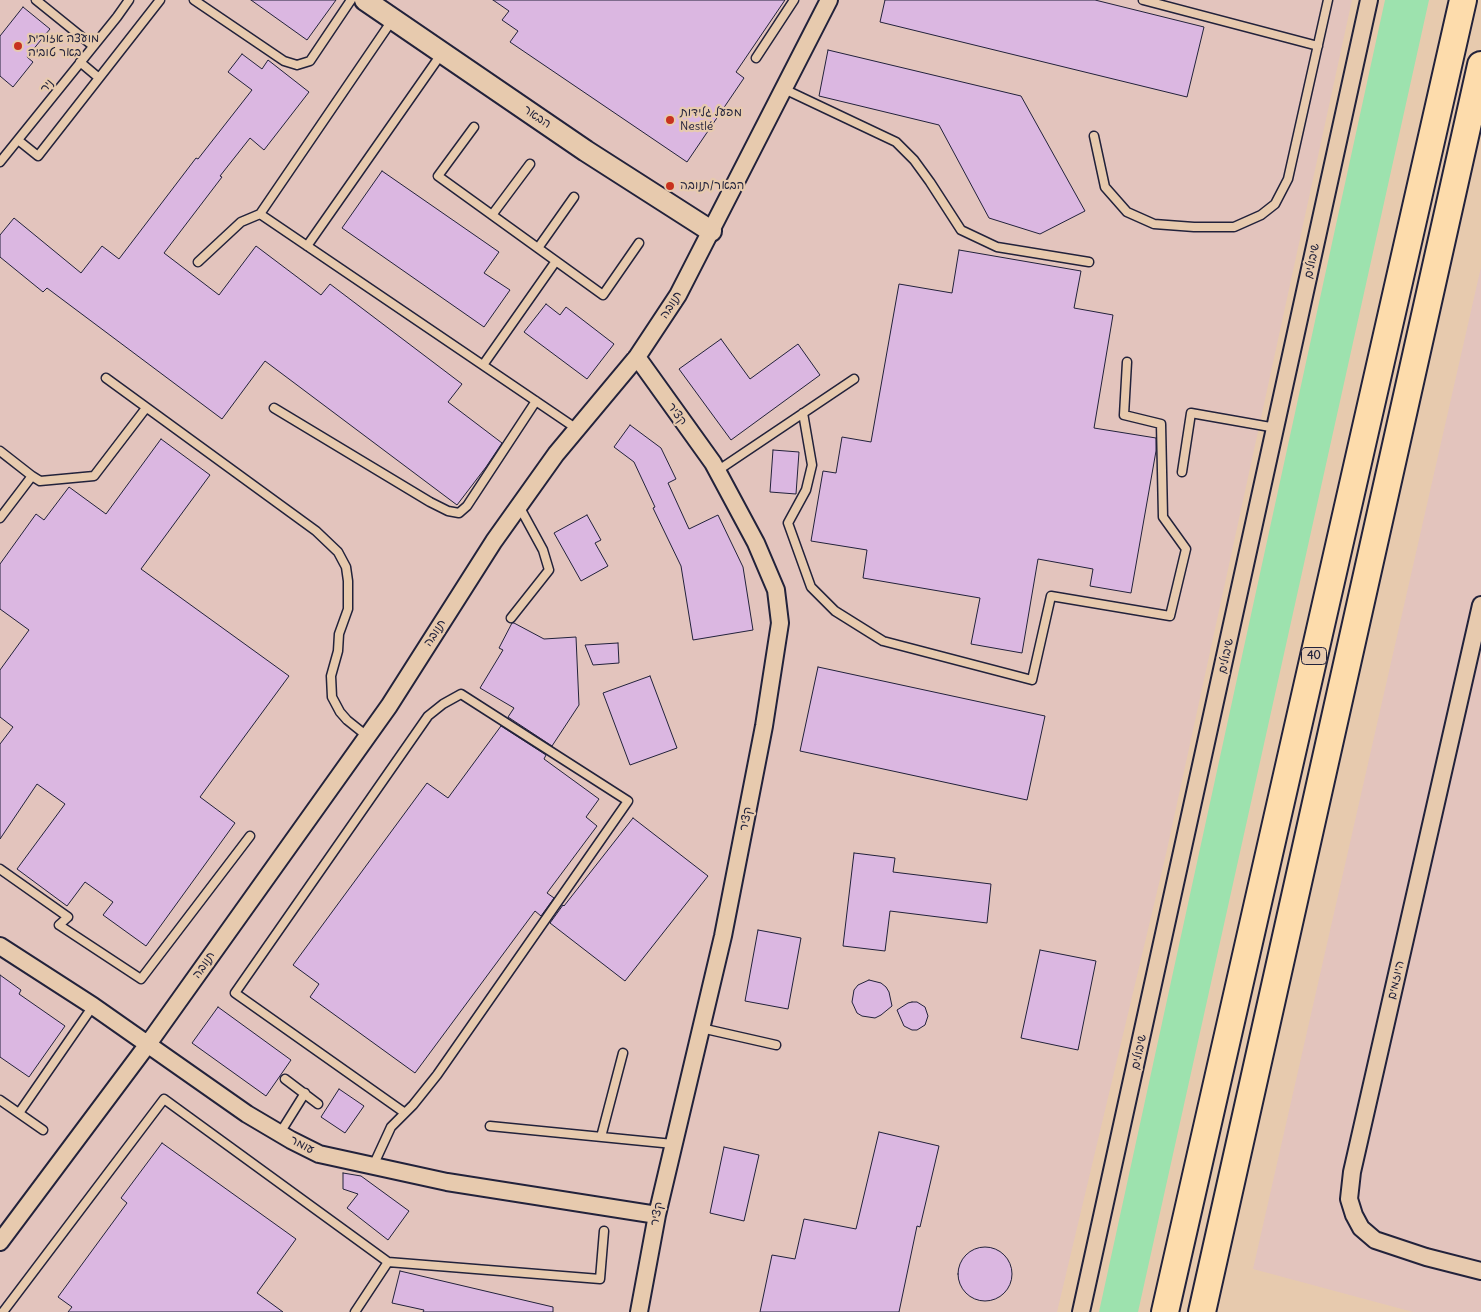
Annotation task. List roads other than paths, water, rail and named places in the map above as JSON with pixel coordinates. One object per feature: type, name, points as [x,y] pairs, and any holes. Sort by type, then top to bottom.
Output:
[{"type":"highway","name":"40","points":[[1165,1312],[1464,0]]},
{"type":"highway","points":[[1202,1312],[1481,65]]},
{"type":"street","name":"הבאר","points":[[365,0],[586,151],[711,231]]},
{"type":"street","name":"תנובה","points":[[0,1242],[148,1044],[389,706],[494,541],[556,454],[637,357],[678,295],[829,0]]},
{"type":"street","name":"שיבולים","points":[[1081,1312],[1369,0]]},
{"type":"street","name":"קציר","points":[[637,357],[713,463],[756,543],[776,590],[780,623],[764,726],[727,917],[656,1215],[639,1312]]},
{"type":"street","name":"היוזמים","points":[[1481,605],[1479,626],[1352,1172],[1349,1199],[1361,1228],[1374,1240],[1426,1257],[1481,1271]]},
{"type":"street","name":"עומר","points":[[0,946],[93,1006],[248,1114],[319,1154],[447,1182],[656,1215]]},
{"type":"lane","points":[[36,0],[93,46]]},
{"type":"lane","name":"ניר","points":[[0,162],[129,0]]},
{"type":"lane","points":[[18,140],[38,156],[160,0]]},
{"type":"lane","points":[[194,0],[284,61],[296,64],[310,61],[351,0]]},
{"type":"lane","points":[[756,58],[794,0]]},
{"type":"lane","points":[[1142,0],[1318,46]]},
{"type":"lane","points":[[1094,136],[1105,187],[1127,212],[1154,224],[1194,226],[1234,226],[1261,215],[1275,204],[1288,179],[1328,0]]},
{"type":"lane","points":[[198,262],[241,222],[260,214],[393,19]]},
{"type":"lane","points":[[307,246],[442,53]]},
{"type":"lane","points":[[80,62],[99,78]]},
{"type":"lane","points":[[784,89],[896,142],[919,168],[962,230],[997,247],[1089,262]]},
{"type":"lane","points":[[474,127],[438,176],[603,295],[639,243]]},
{"type":"lane","points":[[492,215],[530,164]]},
{"type":"lane","points":[[538,248],[574,197]]},
{"type":"lane","points":[[260,214],[577,429]]},
{"type":"lane","points":[[483,365],[556,261]]},
{"type":"lane","points":[[803,413],[812,465],[806,490],[788,523],[811,587],[835,611],[882,641],[1032,680],[1051,596],[1170,616],[1186,549],[1162,517],[1161,424],[1124,414],[1127,362]]},
{"type":"lane","points":[[106,378],[316,531],[338,552],[346,567],[348,609],[339,634],[338,651],[331,676],[332,697],[347,720],[367,736]]},
{"type":"lane","points":[[717,471],[854,379]]},
{"type":"lane","points":[[274,408],[430,502],[448,511],[459,513],[468,506],[536,401]]},
{"type":"lane","points":[[0,451],[40,480],[94,476],[146,408]]},
{"type":"lane","points":[[1182,472],[1191,414],[1276,428]]},
{"type":"lane","points":[[0,518],[32,476]]},
{"type":"lane","points":[[511,618],[549,570],[543,550],[519,506]]},
{"type":"lane","points":[[373,1166],[391,1127],[405,1113],[437,1075],[628,801],[461,694],[442,704],[428,716],[234,993],[405,1113]]},
{"type":"lane","points":[[0,869],[68,917],[59,925],[141,979],[250,836]]},
{"type":"lane","points":[[18,1113],[93,1006]]},
{"type":"lane","points":[[701,1028],[776,1045]]},
{"type":"lane","points":[[601,1137],[623,1054]]},
{"type":"lane","points":[[285,1078],[318,1104]]},
{"type":"lane","points":[[280,1133],[305,1093]]},
{"type":"lane","points":[[3,1312],[164,1099],[388,1262],[600,1278],[604,1231]]},
{"type":"lane","points":[[0,1100],[43,1130]]},
{"type":"lane","points":[[490,1126],[674,1144]]},
{"type":"lane","points":[[354,1312],[388,1262]]},
{"type":"place","name":"מועצה אזורית באר טוביה","points":[[18,46]]},
{"type":"place","name":"מפעל גלידות Nestlé","points":[[670,120]]},
{"type":"place","name":"הבאר/תנובה","points":[[670,186]]}]
